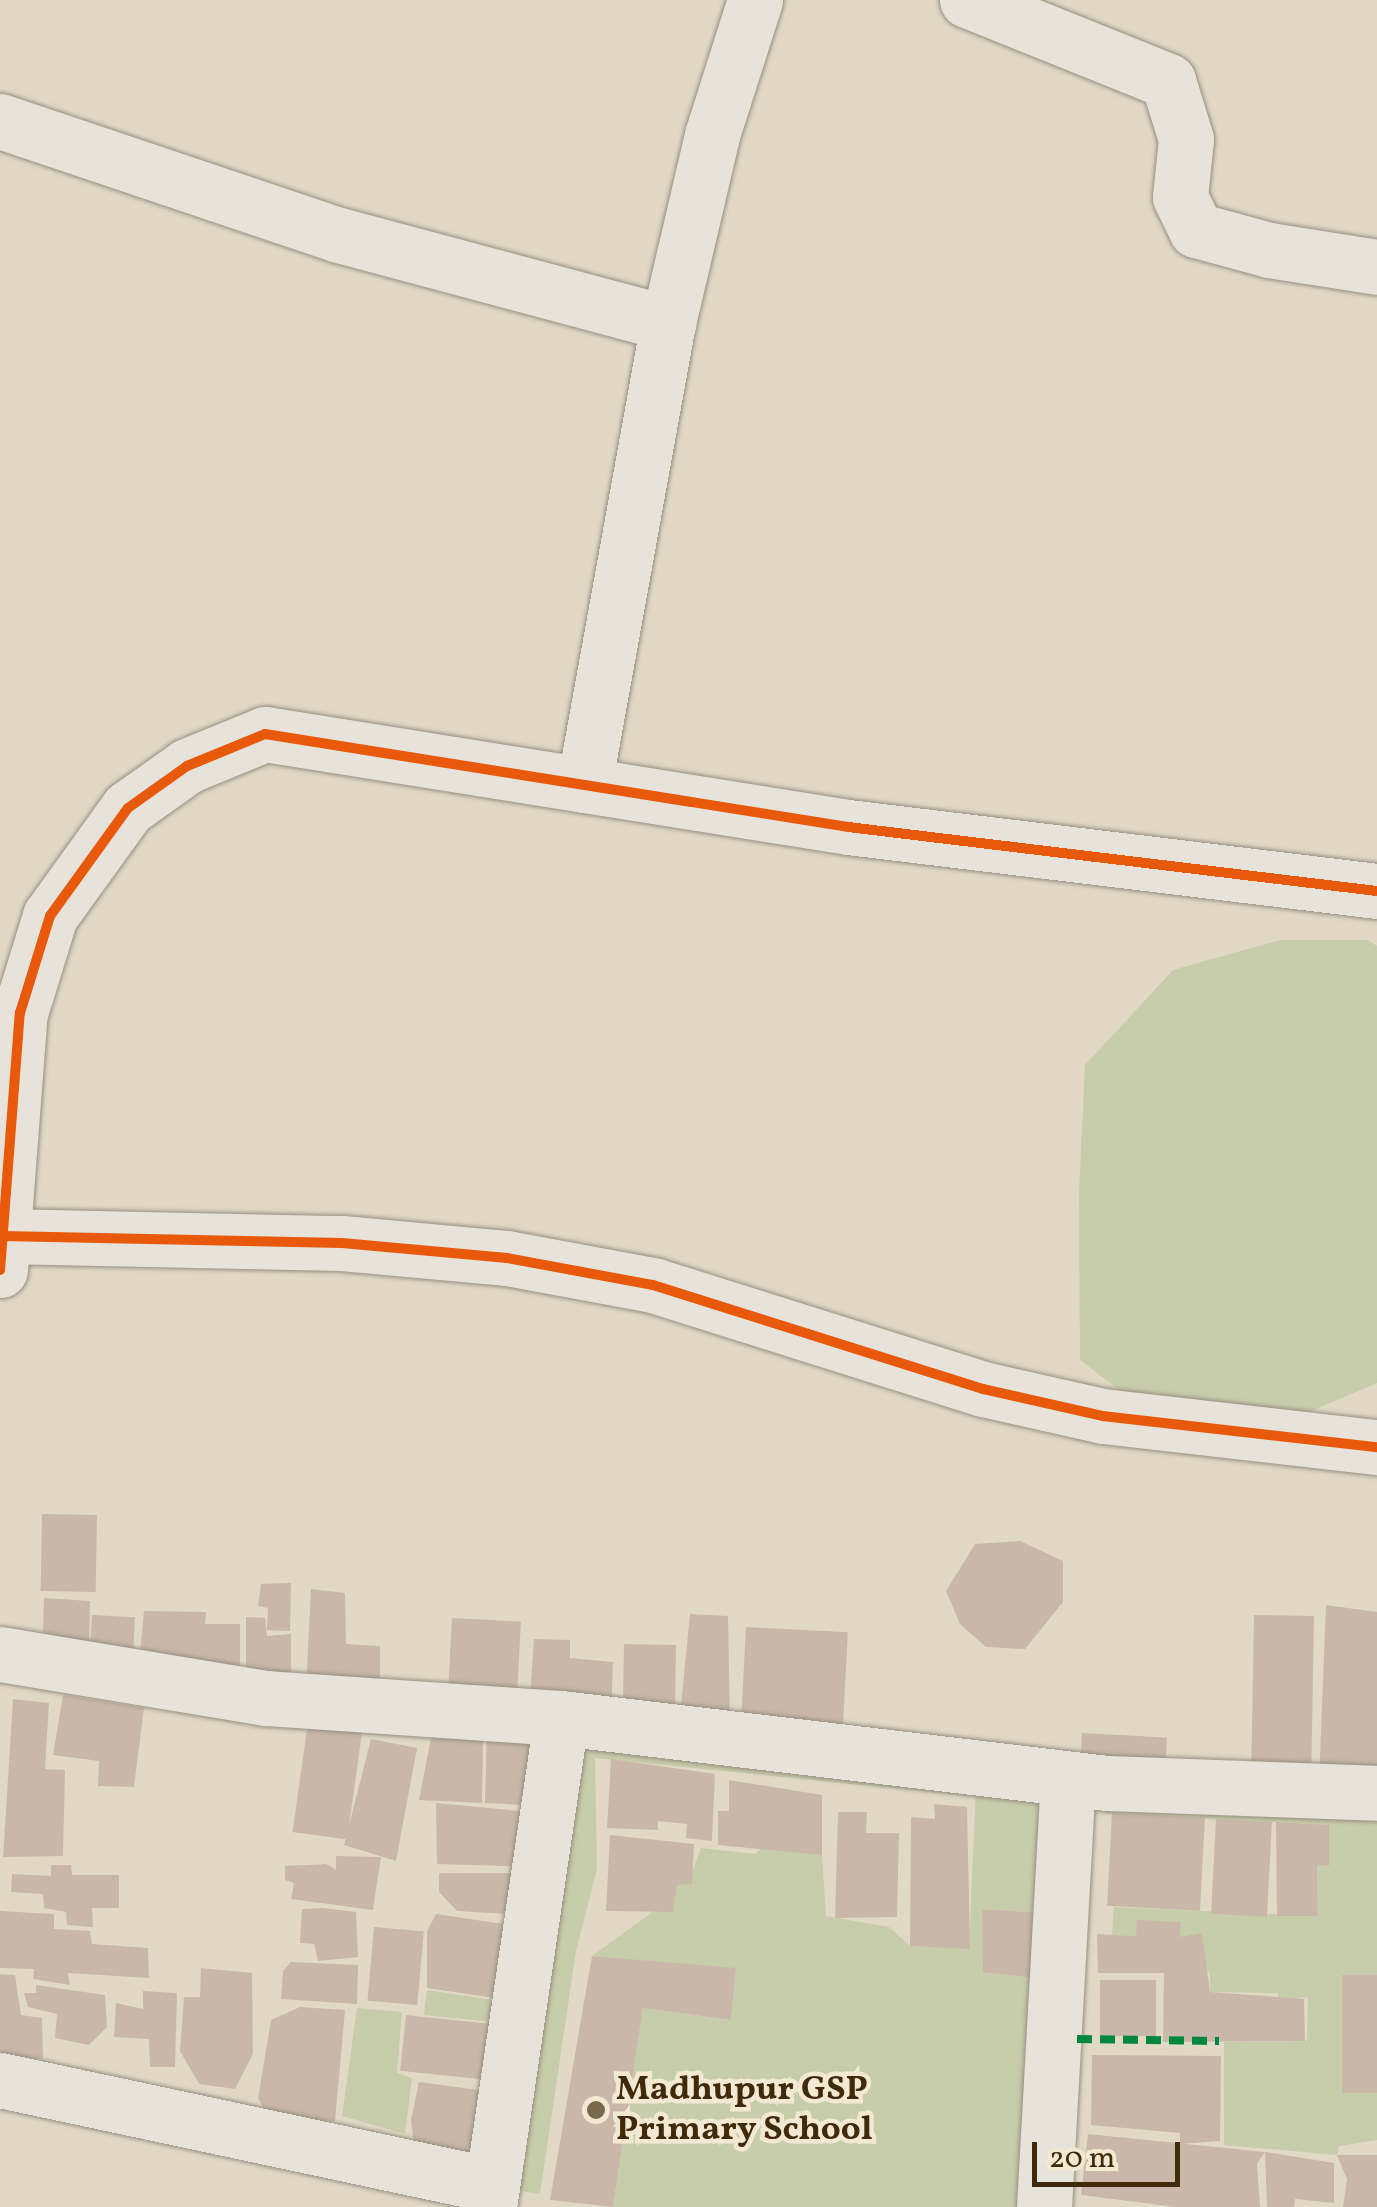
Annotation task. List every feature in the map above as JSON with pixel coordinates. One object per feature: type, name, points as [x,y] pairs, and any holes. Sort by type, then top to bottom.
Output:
[{"type":"street","points":[[584,785],[668,322],[712,135],[755,0]]},
{"type":"street","points":[[967,0],[1168,80],[1186,139],[1180,197],[1196,230],[1377,267]]},
{"type":"street","points":[[0,121],[339,234],[668,322]]},
{"type":"street","points":[[1377,891],[848,827],[265,734],[187,766],[128,808],[50,916],[20,1013],[1,1253],[342,1243],[507,1258],[652,1284],[983,1389],[1104,1416],[1377,1447]]},
{"type":"street","points":[[0,1654],[266,1698],[560,1718],[1068,1779],[1377,1793]]},
{"type":"street","points":[[0,2080],[491,2196],[560,1718]]},
{"type":"street","points":[[1044,2207],[1068,1779]]},
{"type":"green space","points":[[1280,940],[1368,940],[1377,946],[1377,1383],[1278,1425],[1136,1403],[1080,1360],[1079,1192],[1085,1065],[1173,970]]},
{"type":"green space","points":[[569,1722],[967,1777],[968,1796],[595,1758],[597,1869],[576,1951],[540,2194],[501,2188]]},
{"type":"green space","points":[[1107,1783],[1377,1796],[1377,2140],[1339,2146],[1337,2155],[1224,2145],[1224,2042],[1307,2041],[1308,1997],[1278,2001],[1278,1993],[1210,1992],[1210,1974],[1180,1937],[1181,1922],[1136,1936],[1112,1935],[1114,1907],[1318,1916],[1317,1865],[1329,1866],[1329,1825],[1105,1813]]},
{"type":"green space","points":[[976,1786],[1065,1788],[1046,1913],[983,1909],[1054,1979],[1024,2207],[613,2207],[643,2008],[731,2020],[736,1969],[592,1956],[651,1913],[694,1867],[701,1848],[755,1854],[769,1841],[822,1855],[826,1916],[889,1927],[910,1946],[969,1948]]},
{"type":"green space","points":[[427,1990],[514,2003],[512,2024],[424,2015]]},
{"type":"green space","points":[[357,2008],[402,2012],[397,2073],[412,2078],[405,2134],[342,2116]]},
{"type":"building","points":[[42,1514],[97,1515],[96,1592],[41,1591]]},
{"type":"building","points":[[1020,1541],[1063,1561],[1063,1602],[1025,1649],[986,1647],[960,1624],[946,1591],[975,1544]]},
{"type":"building","points":[[291,1583],[290,1631],[267,1630],[268,1608],[258,1606],[261,1584]]},
{"type":"building","points":[[311,1589],[345,1593],[346,1644],[380,1646],[380,1693],[306,1690]]},
{"type":"building","points":[[44,1598],[90,1601],[89,1655],[55,1654],[43,1631]]},
{"type":"building","points":[[1326,1605],[1377,1612],[1377,1784],[1319,1782]]},
{"type":"building","points":[[144,1611],[206,1612],[205,1624],[240,1624],[240,1675],[139,1664]]},
{"type":"building","points":[[690,1614],[728,1616],[730,1725],[680,1716]]},
{"type":"building","points":[[92,1615],[135,1617],[133,1656],[90,1654]]},
{"type":"building","points":[[1254,1615],[1314,1616],[1311,1778],[1251,1777]]},
{"type":"building","points":[[246,1617],[265,1618],[267,1636],[291,1634],[291,1686],[246,1685]]},
{"type":"building","points":[[452,1618],[521,1622],[516,1707],[447,1704]]},
{"type":"building","points":[[746,1627],[848,1632],[843,1733],[741,1728]]},
{"type":"building","points":[[534,1639],[570,1640],[570,1658],[613,1662],[611,1719],[529,1710]]},
{"type":"building","points":[[624,1644],[676,1645],[675,1712],[623,1711]]},
{"type":"building","points":[[63,1695],[144,1708],[134,1787],[98,1786],[99,1761],[53,1755]]},
{"type":"building","points":[[13,1699],[49,1703],[45,1769],[65,1770],[63,1856],[3,1857]]},
{"type":"building","points":[[308,1722],[362,1730],[347,1840],[293,1832]]},
{"type":"building","points":[[487,1731],[549,1747],[540,1806],[485,1803]]},
{"type":"building","points":[[432,1733],[483,1739],[482,1803],[419,1800]]},
{"type":"building","points":[[1082,1733],[1167,1737],[1165,1777],[1080,1773]]},
{"type":"building","points":[[371,1739],[417,1748],[396,1861],[344,1845]]},
{"type":"building","points":[[611,1759],[715,1774],[712,1841],[686,1838],[687,1824],[658,1821],[658,1830],[607,1828]]},
{"type":"building","points":[[729,1780],[822,1795],[822,1855],[718,1845],[718,1811],[729,1811]]},
{"type":"building","points":[[436,1803],[540,1813],[534,1867],[437,1864]]},
{"type":"building","points":[[934,1804],[967,1807],[970,1949],[910,1946],[911,1817],[935,1819]]},
{"type":"building","points":[[838,1812],[867,1812],[866,1833],[899,1833],[897,1917],[835,1918]]},
{"type":"building","points":[[1112,1813],[1205,1818],[1200,1911],[1107,1906]]},
{"type":"building","points":[[1216,1819],[1272,1822],[1267,1917],[1211,1914]]},
{"type":"building","points":[[1276,1822],[1329,1825],[1329,1866],[1317,1865],[1318,1916],[1277,1916]]},
{"type":"building","points":[[610,1835],[694,1844],[692,1884],[677,1885],[673,1912],[606,1911]]},
{"type":"building","points":[[336,1856],[381,1857],[373,1910],[291,1899],[294,1883],[285,1880],[285,1866],[326,1864],[336,1870]]},
{"type":"building","points":[[51,1865],[71,1865],[72,1875],[119,1875],[119,1908],[92,1908],[93,1927],[67,1925],[66,1912],[44,1908],[43,1894],[11,1892],[12,1874],[51,1876]]},
{"type":"building","points":[[439,1873],[533,1873],[529,1915],[457,1911],[439,1892]]},
{"type":"building","points":[[302,1909],[356,1912],[358,1957],[318,1961],[314,1944],[300,1943]]},
{"type":"building","points":[[982,1909],[1046,1913],[1045,1979],[983,1972]]},
{"type":"building","points":[[0,1911],[54,1914],[54,1929],[90,1931],[92,1944],[148,1948],[149,1978],[68,1973],[70,1985],[33,1979],[34,1969],[0,1968]]},
{"type":"building","points":[[436,1914],[524,1927],[515,2001],[427,1988],[427,1931]]},
{"type":"building","points":[[1137,1920],[1181,1922],[1180,1937],[1202,1933],[1210,1992],[1304,1999],[1305,2041],[1163,2042],[1164,1973],[1098,1973],[1097,1934],[1136,1936]]},
{"type":"building","points":[[374,1927],[424,1931],[417,2005],[368,2001]]},
{"type":"building","name":"Madhupur GSP Primary School","points":[[592,1956],[736,1968],[731,2020],[643,2008],[613,2207],[550,2200]]},
{"type":"building","points":[[291,1962],[358,1965],[357,2004],[281,1999],[283,1971]]},
{"type":"building","points":[[201,1968],[252,1973],[253,2054],[235,2089],[199,2084],[180,2051],[184,1997],[200,1997]]},
{"type":"building","points":[[0,1974],[15,1975],[21,2015],[42,2018],[43,2059],[0,2056]]},
{"type":"building","points":[[1342,1975],[1377,1975],[1377,2093],[1342,2093]]},
{"type":"building","points":[[1100,1980],[1156,1980],[1156,2036],[1100,2036]]},
{"type":"building","points":[[36,1985],[105,1995],[107,2027],[89,2045],[55,2038],[57,2014],[28,2007],[24,1993],[36,1993]]},
{"type":"building","points":[[143,1991],[177,1993],[175,2067],[150,2067],[149,2039],[114,2037],[116,2003],[143,2009]]},
{"type":"building","points":[[300,2007],[345,2010],[335,2121],[272,2123],[258,2098],[271,2020]]},
{"type":"building","points":[[406,2015],[510,2026],[505,2082],[400,2071]]},
{"type":"building","points":[[1092,2055],[1221,2056],[1220,2141],[1180,2144],[1180,2133],[1091,2125]]},
{"type":"building","points":[[419,2082],[501,2093],[492,2165],[414,2147],[411,2120]]},
{"type":"building","points":[[1088,2134],[1265,2152],[1257,2164],[1260,2207],[1176,2207],[1081,2195]]},
{"type":"building","points":[[1265,2152],[1334,2163],[1334,2203],[1295,2199],[1294,2207],[1267,2207]]},
{"type":"building","points":[[1337,2155],[1377,2155],[1377,2207],[1343,2207],[1347,2179]]},
{"type":"marked path","points":[[1077,2039],[1219,2041]]},
{"type":"cycle path","points":[[0,1270],[20,1013],[50,916],[128,808],[187,766],[265,734],[848,827],[1377,891]]},
{"type":"cycle path","points":[[2,1236],[342,1243],[507,1258],[653,1285],[983,1389],[1103,1416],[1377,1447]]},
{"type":"place","name":"Madhupur GSP Primary School","points":[[596,2110]]}]
